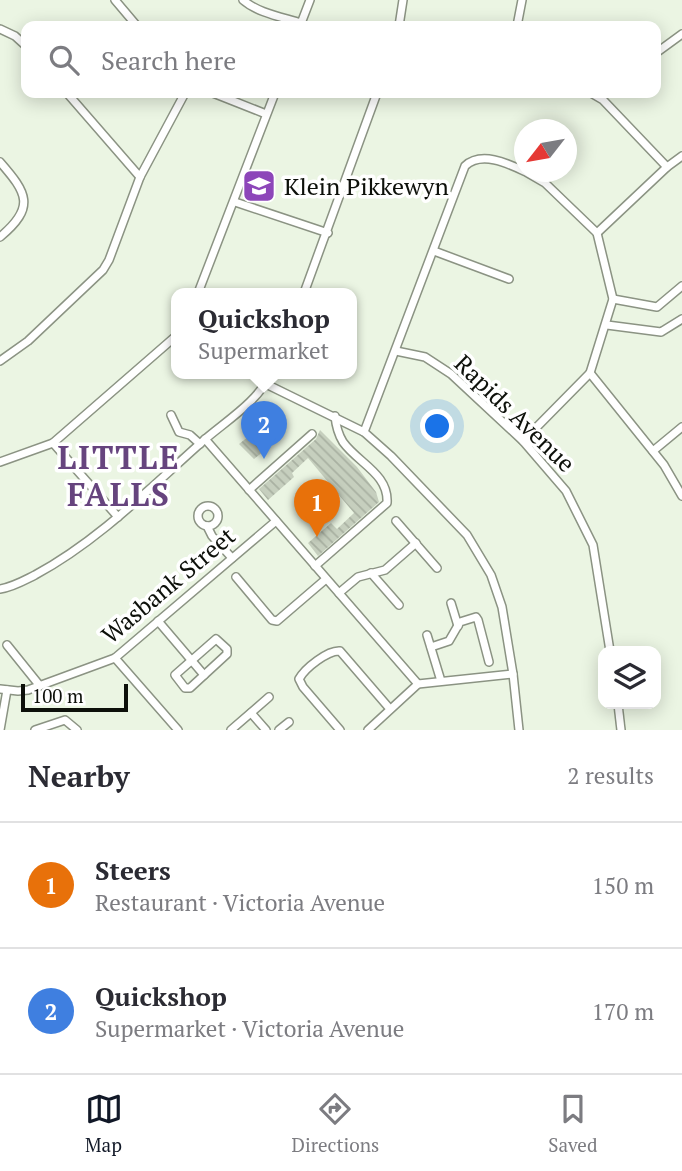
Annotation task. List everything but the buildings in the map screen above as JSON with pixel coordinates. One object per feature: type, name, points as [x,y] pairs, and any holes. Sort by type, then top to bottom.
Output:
[{"type":"street","points":[[115,0],[133,21]]},
{"type":"street","points":[[243,0],[289,21]]},
{"type":"street","points":[[302,21],[310,0]]},
{"type":"street","points":[[400,21],[403,0]]},
{"type":"street","points":[[518,21],[522,0]]},
{"type":"street","points":[[0,29],[21,41]]},
{"type":"street","points":[[661,49],[682,34]]},
{"type":"street","points":[[71,98],[140,177]]},
{"type":"street","points":[[0,361],[28,341],[103,270],[140,177],[182,98]]},
{"type":"street","points":[[225,98],[266,114]]},
{"type":"street","points":[[200,288],[273,98]]},
{"type":"street","points":[[305,288],[375,98]]},
{"type":"street","points":[[600,98],[667,167]]},
{"type":"street","points":[[597,233],[682,156]]},
{"type":"street","points":[[365,432],[465,166],[478,158],[514,167]]},
{"type":"street","points":[[0,162],[18,183],[24,202],[18,219],[0,237]]},
{"type":"street","points":[[523,442],[590,373],[613,299],[597,233],[543,182]]},
{"type":"street","points":[[234,202],[327,233]]},
{"type":"street","points":[[434,251],[509,279]]},
{"type":"street","points":[[613,299],[657,307],[682,286]]},
{"type":"street","points":[[607,325],[661,332],[682,319]]},
{"type":"street","points":[[0,462],[53,443],[171,341]]},
{"type":"street","name":"Rapids Avenue","points":[[396,351],[425,357],[439,365],[523,442],[566,491],[593,545],[609,646]]},
{"type":"street","points":[[590,373],[671,474],[682,496]]},
{"type":"street","points":[[0,589],[10,587],[72,553],[118,517],[242,409],[269,379]]},
{"type":"street","points":[[267,384],[365,432],[467,535],[491,575],[502,607],[519,730]]},
{"type":"street","points":[[171,415],[177,431],[202,442],[249,490],[418,684]]},
{"type":"street","points":[[315,566],[387,503],[386,488],[376,474],[344,443],[335,416]]},
{"type":"street","points":[[653,451],[682,427]]},
{"type":"street","points":[[249,490],[312,434]]},
{"type":"street","points":[[53,443],[118,517]]},
{"type":"street","name":"Wasbank Street","points":[[4,689],[18,691],[40,686],[115,658],[276,521]]},
{"type":"street","points":[[396,521],[437,568]]},
{"type":"street","points":[[207,526],[212,536],[232,558]]},
{"type":"street","points":[[339,593],[358,577],[385,570],[416,543]]},
{"type":"street","points":[[371,573],[399,605]]},
{"type":"street","points":[[236,577],[272,620],[277,621],[326,579]]},
{"type":"street","points":[[451,603],[458,626]]},
{"type":"street","points":[[431,647],[449,642],[463,620],[477,618],[489,662]]},
{"type":"street","points":[[158,621],[204,675]]},
{"type":"street","points":[[427,635],[441,681]]},
{"type":"street","points":[[216,639],[227,649],[227,654],[204,675],[188,689],[176,677],[176,674],[216,639]]},
{"type":"street","points":[[7,645],[40,686]]},
{"type":"street","points":[[340,730],[299,679],[303,672],[333,651],[340,651],[390,709]]},
{"type":"street","points":[[115,658],[178,730]]},
{"type":"street","points":[[372,729],[418,684],[513,674]]},
{"type":"street","points":[[0,730],[4,689]]},
{"type":"street","points":[[231,730],[269,697]]},
{"type":"street","points":[[619,709],[621,730]]},
{"type":"street","points":[[251,713],[266,730]]},
{"type":"street","points":[[34,730],[65,720],[77,730]]},
{"type":"street","points":[[279,730],[289,722]]},
{"type":"place","name":"Klein Pikkewyn","points":[[259,186]]},
{"type":"place","name":"Quickshop","points":[[264,459]]},
{"type":"place","name":"Steers","points":[[317,537]]},
{"type":"district","name":"LITTLE FALLS","points":[[119,476]]}]
